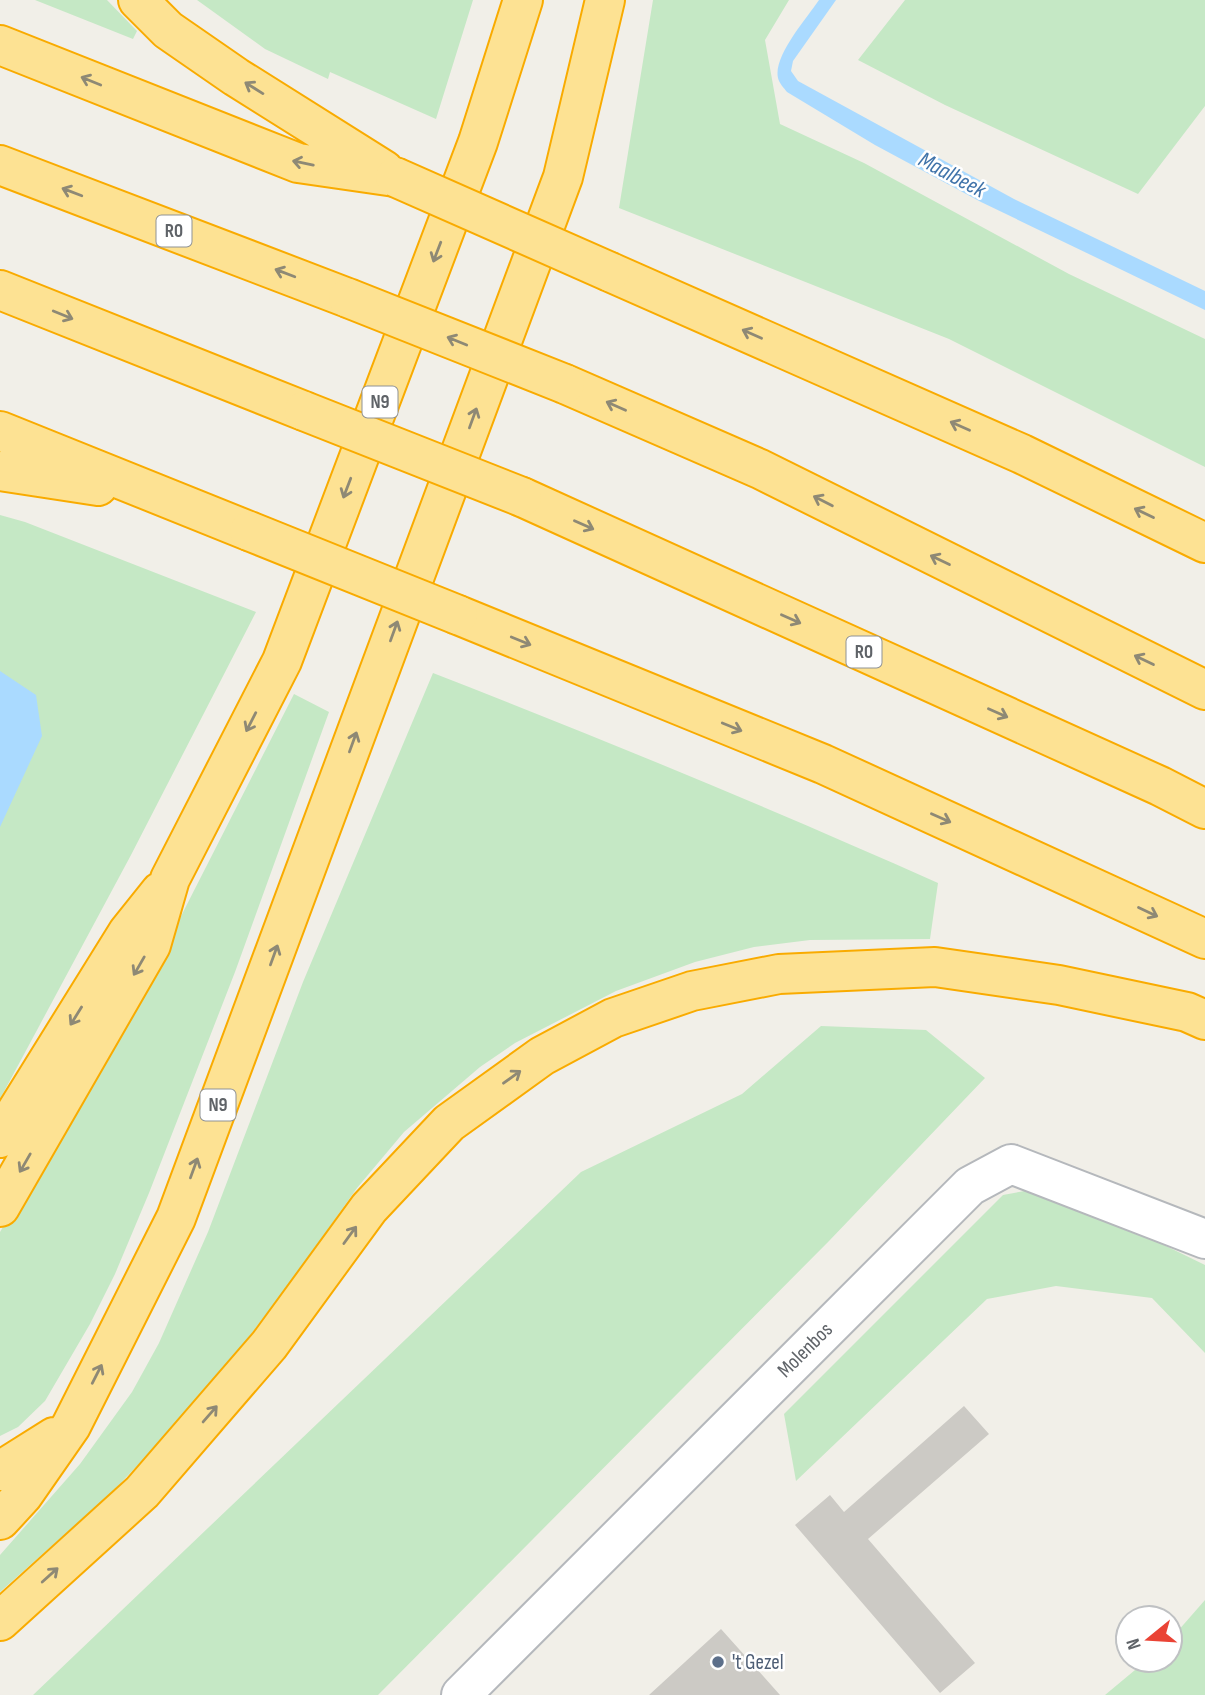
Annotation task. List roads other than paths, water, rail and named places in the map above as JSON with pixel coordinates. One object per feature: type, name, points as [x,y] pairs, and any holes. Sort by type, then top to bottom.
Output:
[{"type":"highway","points":[[138,0],[168,30],[236,77],[395,177],[1022,454],[1205,543]]},
{"type":"highway","name":"N9","points":[[0,1207],[152,944],[170,879],[282,661],[478,142],[523,0]]},
{"type":"highway","name":"N9","points":[[0,1520],[23,1495],[71,1426],[176,1218],[563,177],[605,0]]},
{"type":"highway","points":[[0,45],[298,163],[395,177]]},
{"type":"highway","name":"R0","points":[[0,165],[565,384],[760,469],[1205,690]]},
{"type":"highway","name":"R0","points":[[0,290],[522,497],[1160,786],[1205,809]]},
{"type":"highway","points":[[0,431],[823,764],[1205,939]]},
{"type":"highway","points":[[0,471],[166,496]]},
{"type":"highway","points":[[0,1138],[128,932],[170,879]]},
{"type":"highway","points":[[0,1621],[142,1492],[269,1345],[369,1208],[449,1123],[541,1056],[613,1018],[692,991],[779,974],[935,967],[1059,985],[1187,1012],[1205,1020]]},
{"type":"highway","points":[[0,1471],[71,1426]]},
{"type":"street","name":"Molenbos","points":[[461,1695],[970,1186],[1012,1164],[1205,1239]]},
{"type":"water","name":"Maalbeek","points":[[819,0],[836,0],[793,61],[791,71],[798,81],[1014,199],[1205,291],[1205,310],[981,202],[875,145],[787,92],[778,78],[781,59],[792,38]]},
{"type":"water","points":[[0,671],[36,695],[42,736],[0,827]]},
{"type":"place","name":"'t Gezel","points":[[718,1662]]}]
